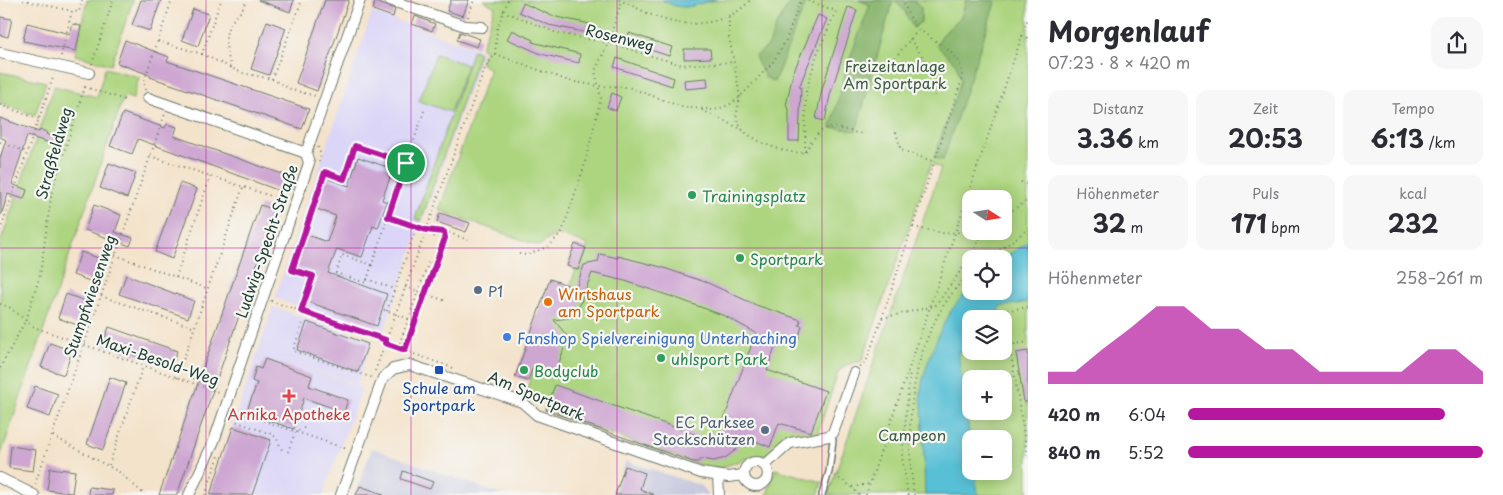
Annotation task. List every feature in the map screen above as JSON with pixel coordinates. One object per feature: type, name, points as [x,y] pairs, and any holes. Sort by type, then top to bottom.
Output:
[{"type":"street","points":[[306,153],[360,0]]},
{"type":"street","points":[[390,0],[465,26],[482,27]]},
{"type":"street","points":[[0,53],[89,73]]},
{"type":"street","name":"Ludwig-Specht-Straße","points":[[148,98],[306,153],[309,163],[214,441],[189,495]]},
{"type":"street","name":"Am Sportpark","points":[[341,495],[383,378],[399,366],[410,365],[522,402],[538,415],[701,473],[718,476],[740,471],[751,486],[763,484],[768,478],[769,472],[763,462]]},
{"type":"street","points":[[740,471],[748,464],[763,462],[790,443],[829,436],[837,426],[854,373]]},
{"type":"street","points":[[718,476],[719,495]]},
{"type":"street","points":[[0,478],[31,494]]},
{"type":"lane","points":[[822,495],[829,472],[833,440],[829,436]]},
{"type":"path","points":[[22,0],[80,12],[82,0]]},
{"type":"path","name":"Straßfeldweg","points":[[0,368],[26,320],[40,275],[52,190],[113,0]]},
{"type":"path","points":[[144,81],[172,0]]},
{"type":"path","points":[[202,54],[221,0]]},
{"type":"path","points":[[231,68],[225,41],[227,30],[241,13],[246,0]]},
{"type":"path","points":[[272,80],[302,0]]},
{"type":"path","points":[[465,26],[474,0]]},
{"type":"path","points":[[379,360],[485,68],[495,54],[496,34],[508,0]]},
{"type":"path","points":[[520,254],[526,255],[549,246],[562,232],[584,168],[601,98],[600,86],[595,71],[608,43],[621,0],[665,20],[691,23],[729,17],[750,0]]},
{"type":"path","points":[[495,54],[569,80],[600,86],[628,87],[682,107],[715,110],[730,105],[740,97],[773,62],[786,40],[801,0]]},
{"type":"path","points":[[805,152],[806,92],[818,54],[836,11],[806,0]]},
{"type":"path","points":[[854,373],[866,362],[882,318],[959,94],[963,73],[951,52],[919,29],[906,11],[903,0]]},
{"type":"path","points":[[0,231],[57,66],[72,11]]},
{"type":"path","name":"Rosenweg","points":[[503,11],[557,33],[608,43],[682,66],[734,62]]},
{"type":"path","points":[[729,17],[729,36],[740,97],[736,118],[743,130]]},
{"type":"path","points":[[866,495],[1028,18]]},
{"type":"path","points":[[882,73],[919,29]]},
{"type":"path","points":[[1022,36],[1028,38]]},
{"type":"path","points":[[910,39],[936,76],[938,88],[933,99]]},
{"type":"path","points":[[158,40],[202,54],[231,68],[272,80],[292,90],[324,99]]},
{"type":"path","points":[[85,88],[125,100]]},
{"type":"path","points":[[0,105],[39,119]]},
{"type":"path","name":"Stumpfwiesenweg","points":[[31,494],[168,105]]},
{"type":"path","points":[[701,110],[778,149],[797,154],[805,152],[816,133],[822,129],[832,128],[862,134]]},
{"type":"path","points":[[372,265],[342,255],[336,273],[366,283],[424,112]]},
{"type":"path","points":[[896,132],[901,150],[935,162]]},
{"type":"path","points":[[0,142],[27,152]]},
{"type":"path","points":[[301,311],[313,276],[292,270],[325,172],[344,179],[355,146],[406,163]]},
{"type":"path","points":[[150,156],[286,201]]},
{"type":"path","points":[[176,277],[210,176]]},
{"type":"path","points":[[1021,182],[1028,185]]},
{"type":"path","points":[[177,378],[243,188]]},
{"type":"path","points":[[1012,211],[1028,200]]},
{"type":"path","points":[[388,217],[426,230],[444,232],[468,240]]},
{"type":"path","points":[[415,321],[385,311],[417,226]]},
{"type":"path","points":[[913,227],[943,233],[962,232]]},
{"type":"path","points":[[1000,250],[1028,230]]},
{"type":"path","points":[[434,237],[436,231]]},
{"type":"path","points":[[405,350],[445,238],[444,232]]},
{"type":"path","points":[[934,306],[971,257],[979,240]]},
{"type":"path","points":[[115,255],[209,289]]},
{"type":"path","points":[[398,348],[429,261],[436,264]]},
{"type":"path","points":[[367,279],[394,289]]},
{"type":"path","points":[[914,495],[911,424],[916,372],[932,326],[946,302],[962,283]]},
{"type":"path","points":[[405,286],[446,301]]},
{"type":"path","points":[[101,296],[195,328]]},
{"type":"path","points":[[273,301],[386,340]]},
{"type":"path","points":[[882,318],[930,308],[946,302]]},
{"type":"path","name":"Maxi-Besold-Weg","points":[[0,304],[9,307],[34,328],[228,396]]},
{"type":"path","points":[[1010,310],[1028,307]]},
{"type":"path","points":[[302,324],[293,350],[373,378]]},
{"type":"path","points":[[1012,345],[1028,342]]},
{"type":"path","points":[[385,343],[460,370]]},
{"type":"path","points":[[1012,360],[1028,459]]},
{"type":"path","points":[[108,465],[143,366]]},
{"type":"path","points":[[908,495],[902,457],[910,366]]},
{"type":"path","points":[[235,412],[347,449]]},
{"type":"path","points":[[232,420],[271,434],[276,437],[282,450]]},
{"type":"path","points":[[1023,426],[1028,425]]},
{"type":"path","points":[[288,452],[295,432],[304,428]]},
{"type":"path","points":[[52,436],[108,465],[145,495]]},
{"type":"path","points":[[740,471],[763,462]]},
{"type":"path","points":[[829,472],[852,487],[859,495]]},
{"type":"path","points":[[852,487],[870,484]]},
{"type":"shaded area","points":[[372,12],[482,51],[382,336],[275,298]]},
{"type":"shaded area","points":[[273,307],[372,341],[357,385],[275,357],[362,388],[323,495],[209,495]]},
{"type":"shaded area","points":[[372,448],[502,495],[355,495]]},
{"type":"shaded area","points":[[626,461],[702,486],[709,495],[613,495]]},
{"type":"green space","points":[[87,0],[133,0],[111,65],[75,55]]},
{"type":"green space","points":[[483,0],[1028,0],[1028,495],[828,495],[941,168],[931,164],[862,361],[846,365],[838,372],[817,435],[790,436],[765,456],[753,456],[720,468],[699,465],[544,411],[548,400],[525,394],[538,358],[543,359],[576,270],[579,271],[588,245],[556,234],[539,246],[439,210],[490,69],[480,63],[485,49],[481,48],[495,7]]},
{"type":"green space","points":[[791,0],[807,0],[774,82],[765,77],[755,57],[769,45],[776,26]]},
{"type":"green space","points":[[859,0],[893,0],[856,131],[831,127],[848,63],[870,5]]},
{"type":"green space","points":[[895,0],[916,2],[921,8],[921,22],[913,28],[905,12]]},
{"type":"green space","points":[[966,0],[996,0],[943,160],[934,158],[961,80],[956,64],[936,45],[943,34],[961,17]]},
{"type":"green space","points":[[473,50],[479,53],[421,221],[415,219]]},
{"type":"green space","points":[[436,54],[467,65],[450,112],[419,101]]},
{"type":"green space","points":[[105,68],[139,77],[133,99],[124,96],[0,457],[0,244],[54,86],[97,97]]},
{"type":"green space","points":[[0,72],[46,82],[35,115],[0,103]]},
{"type":"green space","points":[[775,469],[822,482],[818,495],[767,495]]},
{"type":"water","points":[[662,0],[717,0],[684,7]]},
{"type":"water","points":[[1028,242],[1028,302],[999,307],[1000,310],[962,310],[962,350],[958,351],[962,381],[962,420],[967,420],[969,430],[962,430],[962,480],[976,480],[978,495],[925,495],[921,396],[925,372],[935,343],[951,311],[962,297],[962,300],[1012,300],[1012,252]]},
{"type":"building","points":[[141,0],[161,0],[150,31],[132,25]]},
{"type":"building","points":[[258,0],[294,0],[290,12]]},
{"type":"building","points":[[325,0],[349,0],[317,91],[296,83]]},
{"type":"building","points":[[451,0],[469,0],[463,16],[447,11]]},
{"type":"building","points":[[375,2],[395,9],[393,17],[373,10]]},
{"type":"building","points":[[523,3],[552,16],[590,24],[588,33],[549,25],[519,12]]},
{"type":"building","points":[[848,7],[857,10],[830,95],[825,121],[816,119],[822,89]]},
{"type":"building","points":[[193,9],[209,14],[198,46],[182,40]]},
{"type":"building","points":[[818,15],[827,19],[799,87],[801,87],[799,141],[789,141],[789,109],[786,106],[793,73]]},
{"type":"building","points":[[415,16],[435,24],[432,31],[412,24]]},
{"type":"building","points":[[0,17],[12,19],[8,37],[0,35]]},
{"type":"building","points":[[267,21],[286,28],[269,75],[251,69]]},
{"type":"building","points":[[27,23],[70,34],[73,24],[81,26],[76,51],[23,41]]},
{"type":"building","points":[[512,30],[533,40],[532,42],[580,54],[579,63],[541,54],[507,39]]},
{"type":"building","points":[[460,32],[480,39],[477,47],[457,40]]},
{"type":"building","points":[[629,33],[672,47],[669,56],[626,42]]},
{"type":"building","points":[[125,40],[169,57],[167,61],[309,109],[302,129],[150,77],[150,75],[117,63]]},
{"type":"building","points":[[684,49],[710,49],[711,58],[684,59]]},
{"type":"building","points":[[617,58],[674,78],[672,86],[614,67]]},
{"type":"building","points":[[707,78],[708,87],[685,89],[684,80]]},
{"type":"building","points":[[612,93],[621,97],[616,111],[607,107]]},
{"type":"building","points":[[123,113],[165,128],[167,124],[177,127],[174,136],[288,176],[283,192],[138,139],[132,154],[110,146]]},
{"type":"building","points":[[0,118],[39,132],[40,130],[47,132],[46,134],[56,138],[54,144],[27,136],[12,184],[27,190],[24,199],[8,194],[1,215],[0,158],[6,140],[0,137]]},
{"type":"building","points":[[358,157],[393,169],[382,200],[387,202],[378,228],[373,226],[362,257],[337,249],[328,273],[387,294],[377,326],[308,302],[318,274],[295,266],[305,234],[327,242],[336,216],[314,208],[325,178],[349,186]]},
{"type":"building","points":[[109,163],[136,173],[127,198],[100,188]]},
{"type":"building","points":[[180,183],[197,189],[172,259],[155,252]]},
{"type":"building","points":[[94,205],[121,215],[115,232],[133,238],[130,246],[85,230]]},
{"type":"building","points":[[260,205],[276,210],[177,495],[159,495],[199,380],[192,378],[195,369],[202,371]]},
{"type":"building","points":[[440,213],[470,223],[466,232],[437,222]]},
{"type":"building","points":[[575,244],[586,248],[578,270],[567,266]]},
{"type":"building","points":[[81,252],[104,260],[95,283],[73,275]]},
{"type":"building","points":[[600,254],[618,258],[618,256],[661,267],[708,283],[756,305],[801,320],[799,325],[802,326],[798,340],[780,334],[767,370],[826,391],[811,432],[779,423],[770,447],[743,436],[737,449],[725,458],[714,461],[702,459],[698,462],[693,462],[546,410],[555,385],[702,437],[717,438],[756,333],[725,316],[676,298],[625,281],[592,273],[575,317],[554,320],[568,337],[555,374],[533,366],[528,381],[515,377],[550,279],[576,288],[584,265],[598,262]]},
{"type":"building","points":[[126,275],[194,301],[188,318],[119,294]]},
{"type":"building","points":[[66,294],[88,302],[80,326],[58,318]]},
{"type":"building","points":[[307,322],[368,344],[358,372],[297,350]]},
{"type":"building","points":[[109,327],[177,351],[171,368],[103,344]]},
{"type":"building","points":[[50,343],[72,351],[64,375],[41,367]]},
{"type":"building","points":[[1028,351],[1028,402],[1024,402],[1016,353]]},
{"type":"building","points":[[265,359],[312,376],[309,386],[348,400],[344,412],[304,398],[294,429],[246,413],[257,383],[252,381],[256,367],[261,369]]},
{"type":"building","points":[[110,377],[126,383],[103,450],[87,444]]},
{"type":"building","points":[[35,386],[58,394],[50,417],[27,409]]},
{"type":"building","points":[[233,427],[271,440],[252,495],[210,495]]},
{"type":"building","points":[[11,446],[36,450],[33,471],[9,468]]},
{"type":"building","points":[[625,466],[645,473],[640,489],[654,495],[615,495]]},
{"type":"building","points":[[50,468],[75,471],[72,493],[47,490]]},
{"type":"building","points":[[403,471],[433,482],[430,489],[401,479]]},
{"type":"building","points":[[360,486],[383,494],[383,495],[356,495]]},
{"type":"building","points":[[89,487],[113,490],[112,495],[88,495]]},
{"type":"place","name":"Trainingsplatz","points":[[692,195]]},
{"type":"place","name":"Sportpark","points":[[740,258]]},
{"type":"place","name":"P1","points":[[478,290]]},
{"type":"place","name":"Wirtshaus am Sportpark","points":[[548,302]]},
{"type":"place","name":"Fanshop Spielvereinigung Unterhaching","points":[[507,337]]},
{"type":"place","name":"uhlsport Park","points":[[661,358]]},
{"type":"place","name":"Schule am Sportpark","points":[[439,370]]},
{"type":"place","name":"Bodyclub","points":[[524,370]]},
{"type":"place","name":"Arnika Apotheke","points":[[289,396]]},
{"type":"place","name":"EC Parksee Stockschützen","points":[[765,430]]},
{"type":"route","points":[[355,146],[406,163],[388,217],[426,230],[444,232],[445,238],[405,350],[385,343],[386,340],[301,311],[313,276],[292,270],[325,172],[344,179],[355,146]]},
{"type":"park label","name":"Freizeitanlage Am Sportpark","points":[[895,74]]},
{"type":"park label","name":"Campeon","points":[[912,434]]}]
